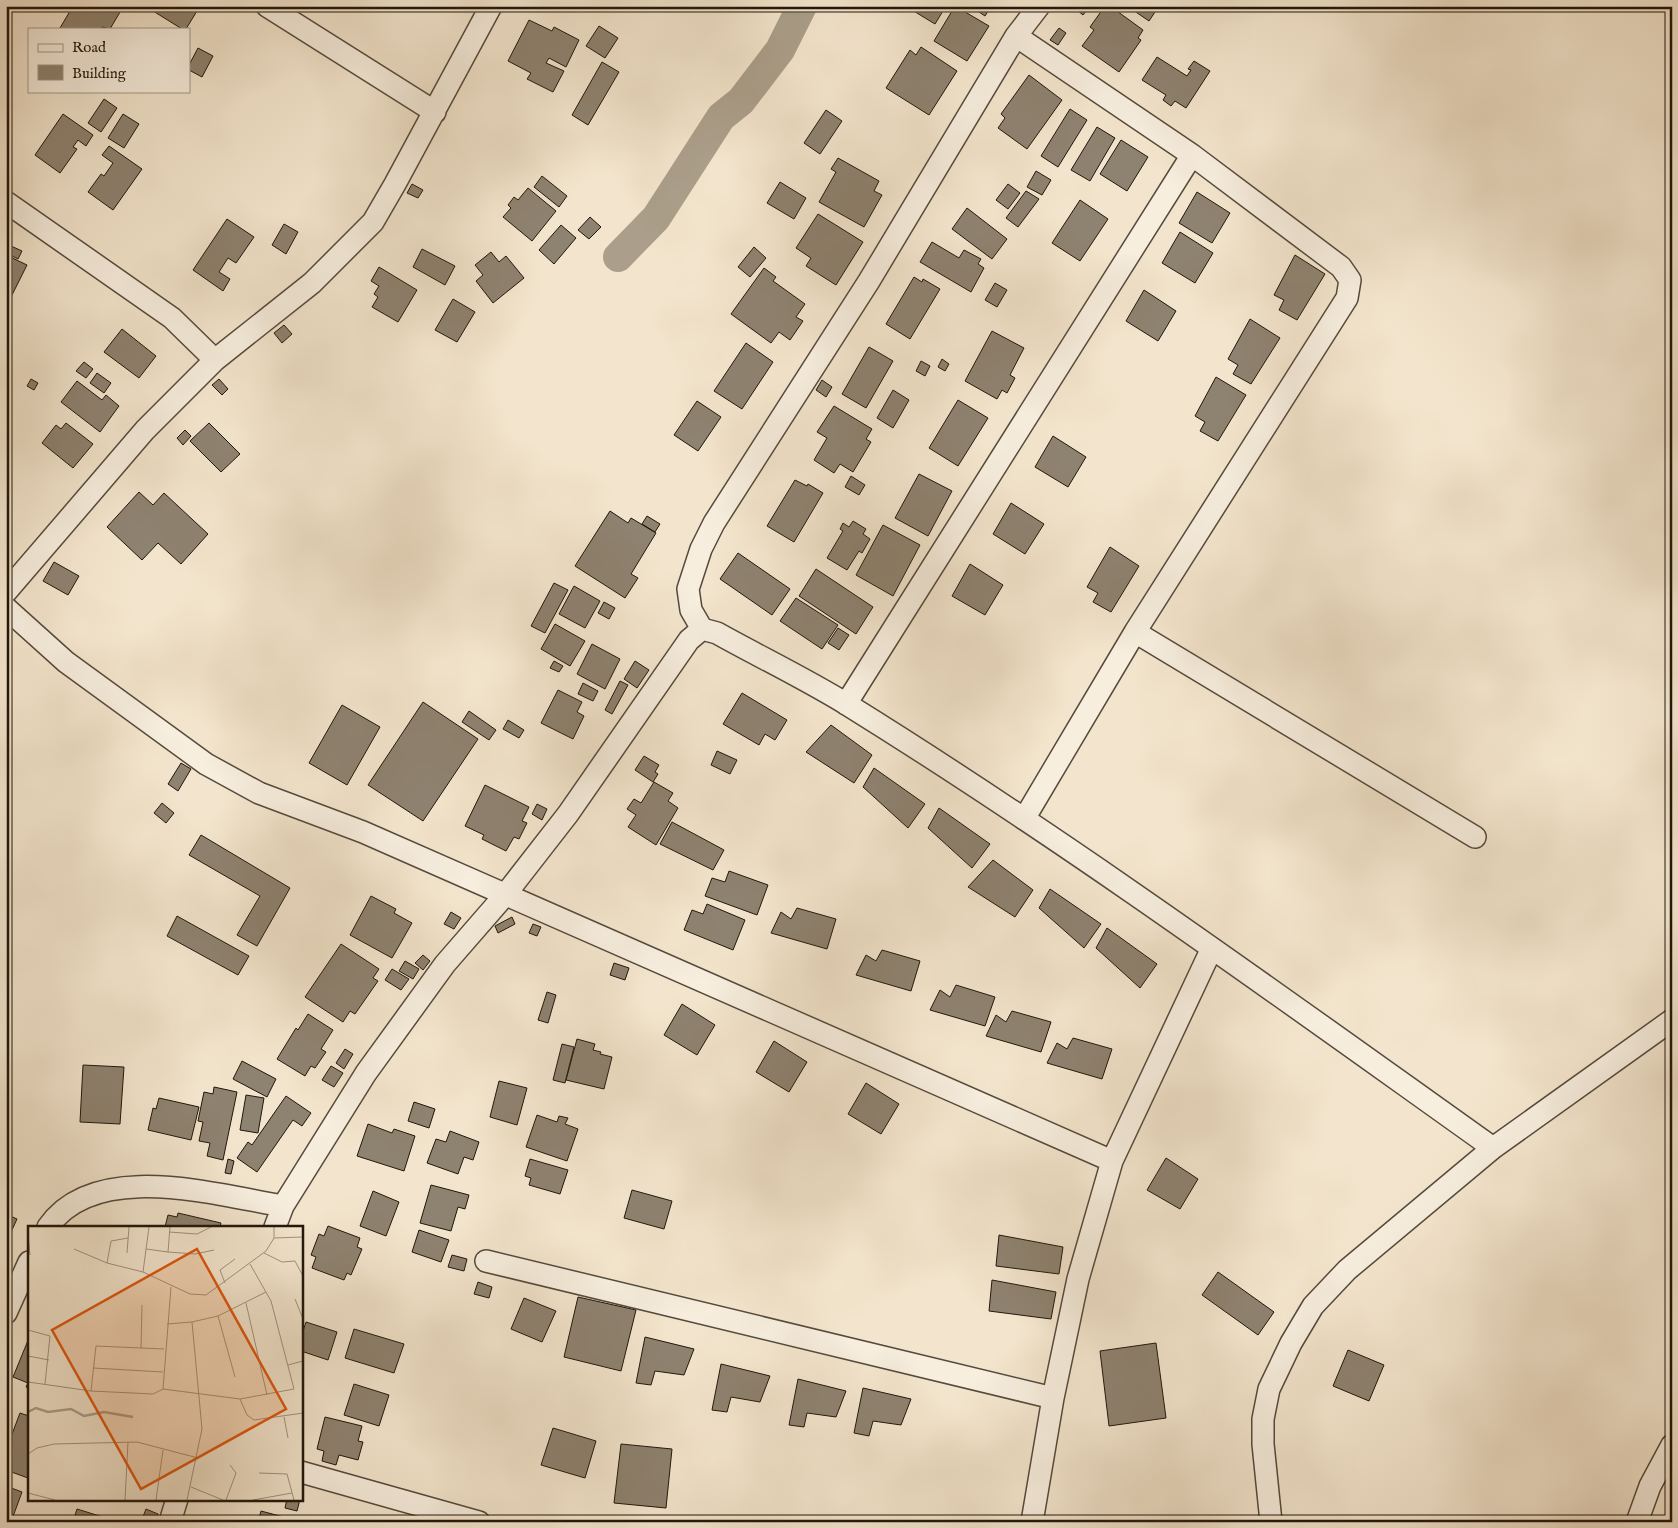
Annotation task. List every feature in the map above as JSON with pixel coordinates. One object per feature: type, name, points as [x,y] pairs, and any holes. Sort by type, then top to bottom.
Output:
[{"type":"street","points":[[267,6],[435,112]]},
{"type":"street","points":[[6,592],[145,430],[215,360],[312,283],[373,222],[435,112],[491,6]]},
{"type":"street","points":[[702,630],[691,610],[688,588],[701,549],[714,523],[869,281],[1016,36],[1039,6]]},
{"type":"street","points":[[1016,36],[1192,155],[1341,267],[1350,280],[1347,298],[1135,632],[1024,819]]},
{"type":"street","points":[[846,704],[1192,155]]},
{"type":"street","points":[[6,202],[172,318],[215,360]]},
{"type":"street","points":[[6,608],[66,662],[206,764],[259,793],[363,832],[1112,1161]]},
{"type":"street","points":[[275,1226],[283,1206],[372,1065],[445,964],[506,895],[568,814],[689,640],[702,630],[717,633],[846,704],[1024,819],[1212,948],[1493,1148]]},
{"type":"street","points":[[1135,632],[1475,836]]},
{"type":"street","points":[[1032,1522],[1053,1398],[1078,1279],[1112,1161],[1212,948]]},
{"type":"street","points":[[1271,1522],[1263,1444],[1263,1419],[1269,1390],[1291,1343],[1314,1306],[1347,1270],[1493,1148],[1672,1020]]},
{"type":"street","points":[[49,1226],[67,1208],[88,1196],[127,1186],[166,1186],[283,1206]]},
{"type":"street","points":[[486,1261],[1053,1398]]},
{"type":"street","points":[[6,1314],[28,1264]]},
{"type":"street","points":[[1637,1522],[1650,1486],[1672,1445]]},
{"type":"street","points":[[302,1472],[479,1522]]},
{"type":"street","points":[[170,1522],[177,1500]]},
{"type":"building","points":[[73,6],[123,6],[111,28],[60,28]]},
{"type":"building","points":[[145,6],[200,6],[187,28],[180,28]]},
{"type":"building","points":[[914,6],[946,6],[935,24],[912,10]]},
{"type":"building","points":[[955,6],[989,26],[967,61],[934,41]]},
{"type":"building","points":[[970,6],[991,6],[985,16]]},
{"type":"building","points":[[1072,6],[1090,6],[1083,15]]},
{"type":"building","points":[[1105,6],[1110,6],[1143,30],[1138,38],[1141,40],[1119,72],[1082,46],[1094,30],[1090,27]]},
{"type":"building","points":[[1127,6],[1159,6],[1149,21]]},
{"type":"building","points":[[529,20],[552,31],[554,27],[579,40],[566,67],[549,58],[546,63],[564,71],[553,92],[527,79],[531,73],[508,61]]},
{"type":"building","points":[[599,26],[618,38],[605,58],[586,46]]},
{"type":"building","points":[[1059,28],[1066,33],[1058,45],[1050,40]]},
{"type":"building","points":[[921,47],[957,71],[929,115],[886,88],[910,50],[916,55]]},
{"type":"building","points":[[198,48],[213,56],[202,77],[190,71],[190,63]]},
{"type":"building","points":[[1157,57],[1187,76],[1191,70],[1188,69],[1194,61],[1210,71],[1186,108],[1175,101],[1171,106],[1163,100],[1166,95],[1142,80]]},
{"type":"building","points":[[602,62],[619,72],[588,125],[572,115]]},
{"type":"building","points":[[1029,75],[1062,100],[1027,149],[998,128],[1005,118],[1001,114]]},
{"type":"building","points":[[104,99],[117,108],[101,132],[88,123]]},
{"type":"building","points":[[1070,109],[1087,120],[1058,167],[1041,156]]},
{"type":"building","points":[[826,110],[842,121],[820,154],[804,143]]},
{"type":"building","points":[[63,114],[93,135],[86,146],[78,140],[73,147],[77,149],[60,173],[35,155]]},
{"type":"building","points":[[123,114],[139,124],[124,148],[108,138]]},
{"type":"building","points":[[1097,127],[1115,138],[1090,181],[1071,170]]},
{"type":"building","points":[[1121,140],[1148,157],[1127,191],[1100,174]]},
{"type":"building","points":[[109,146],[142,169],[113,210],[88,192],[101,174],[104,176],[113,163],[102,155]]},
{"type":"building","points":[[838,158],[879,181],[874,191],[882,195],[864,227],[819,202],[836,172],[831,169]]},
{"type":"building","points":[[1036,171],[1051,180],[1042,195],[1027,187]]},
{"type":"building","points":[[542,176],[567,196],[559,207],[534,187]]},
{"type":"building","points":[[780,182],[806,198],[794,219],[767,203]]},
{"type":"building","points":[[412,184],[423,190],[418,198],[407,193]]},
{"type":"building","points":[[1008,184],[1020,193],[1008,209],[996,200]]},
{"type":"building","points":[[528,188],[556,211],[532,241],[503,217],[511,208],[508,205],[514,197],[518,200]]},
{"type":"building","points":[[1026,191],[1039,199],[1018,227],[1006,218]]},
{"type":"building","points":[[1197,192],[1230,213],[1212,243],[1179,223]]},
{"type":"building","points":[[1080,200],[1108,219],[1080,261],[1052,243]]},
{"type":"building","points":[[967,208],[1007,239],[992,259],[952,229]]},
{"type":"building","points":[[818,214],[863,242],[836,285],[806,266],[811,258],[796,248]]},
{"type":"building","points":[[590,217],[601,227],[589,239],[578,230]]},
{"type":"building","points":[[227,219],[254,237],[236,263],[228,258],[219,272],[230,279],[223,291],[193,270]]},
{"type":"building","points":[[284,224],[298,232],[286,254],[272,245]]},
{"type":"building","points":[[561,225],[576,238],[554,264],[539,250]]},
{"type":"building","points":[[1180,232],[1213,253],[1195,283],[1162,263]]},
{"type":"building","points":[[932,242],[959,258],[964,250],[981,259],[978,264],[984,268],[971,292],[920,262]]},
{"type":"building","points":[[11,246],[22,251],[18,259],[8,254]]},
{"type":"building","points":[[754,247],[766,258],[750,277],[738,267]]},
{"type":"building","points":[[422,249],[455,266],[445,285],[413,267]]},
{"type":"building","points":[[491,252],[499,262],[506,256],[524,278],[493,303],[476,281],[483,275],[475,265]]},
{"type":"building","points":[[6,255],[27,265],[8,303],[6,303]]},
{"type":"building","points":[[1295,255],[1325,274],[1297,320],[1279,310],[1284,300],[1274,295]]},
{"type":"building","points":[[379,267],[417,290],[398,322],[372,307],[378,297],[374,294],[379,286],[371,281]]},
{"type":"building","points":[[764,268],[776,277],[773,281],[805,304],[796,317],[803,321],[790,340],[779,332],[771,343],[731,314]]},
{"type":"building","points":[[914,277],[922,282],[923,279],[940,289],[910,339],[886,324]]},
{"type":"building","points":[[995,283],[1007,290],[997,307],[985,300]]},
{"type":"building","points":[[1144,290],[1176,311],[1158,341],[1126,321]]},
{"type":"building","points":[[453,299],[475,312],[457,342],[435,330]]},
{"type":"building","points":[[1250,319],[1280,338],[1251,384],[1233,374],[1238,365],[1228,359]]},
{"type":"building","points":[[284,325],[292,334],[282,343],[274,333]]},
{"type":"building","points":[[122,329],[156,356],[139,378],[104,352]]},
{"type":"building","points":[[992,331],[1024,348],[1010,375],[1015,378],[1007,393],[1002,390],[997,399],[965,381]]},
{"type":"building","points":[[746,343],[773,362],[742,409],[714,391]]},
{"type":"building","points":[[869,347],[893,361],[866,408],[842,394]]},
{"type":"building","points":[[942,359],[949,364],[945,371],[938,367]]},
{"type":"building","points":[[921,361],[930,366],[925,376],[916,371]]},
{"type":"building","points":[[84,362],[93,369],[86,378],[76,371]]},
{"type":"building","points":[[97,373],[111,383],[104,393],[90,383]]},
{"type":"building","points":[[1216,377],[1246,395],[1218,441],[1200,431],[1205,422],[1195,416]]},
{"type":"building","points":[[31,379],[38,383],[34,390],[27,386]]},
{"type":"building","points":[[219,379],[228,389],[222,395],[212,385]]},
{"type":"building","points":[[822,380],[832,387],[826,397],[816,390]]},
{"type":"building","points":[[77,381],[102,400],[106,395],[119,406],[100,432],[61,402]]},
{"type":"building","points":[[893,390],[909,400],[893,428],[877,418]]},
{"type":"building","points":[[958,400],[988,418],[958,466],[929,448]]},
{"type":"building","points":[[697,401],[721,417],[698,451],[674,435]]},
{"type":"building","points":[[834,406],[872,429],[866,439],[871,442],[853,472],[840,464],[834,473],[814,460],[827,438],[817,432]]},
{"type":"building","points":[[66,423],[93,444],[73,468],[42,443],[56,425],[61,429]]},
{"type":"building","points":[[209,423],[240,454],[221,472],[190,441]]},
{"type":"building","points":[[185,430],[191,436],[183,445],[177,438]]},
{"type":"building","points":[[1053,436],[1086,457],[1068,487],[1035,467]]},
{"type":"building","points":[[919,474],[952,491],[928,536],[895,518]]},
{"type":"building","points":[[851,476],[865,485],[859,495],[845,487]]},
{"type":"building","points":[[795,480],[807,486],[808,484],[823,493],[794,542],[767,526]]},
{"type":"building","points":[[139,492],[153,505],[164,493],[208,534],[181,564],[158,543],[142,560],[107,527]]},
{"type":"building","points":[[1011,503],[1044,524],[1025,554],[993,534]]},
{"type":"building","points":[[610,511],[628,523],[631,518],[656,533],[631,574],[638,578],[625,598],[575,566]]},
{"type":"building","points":[[647,516],[660,524],[655,532],[642,524]]},
{"type":"building","points":[[853,521],[866,529],[863,534],[870,539],[862,553],[859,551],[847,570],[827,558],[843,531],[840,529],[843,523],[849,527]]},
{"type":"building","points":[[883,525],[920,545],[893,596],[856,575]]},
{"type":"building","points":[[1110,547],[1139,566],[1111,612],[1093,602],[1098,593],[1087,587]]},
{"type":"building","points":[[738,553],[790,589],[772,615],[720,579]]},
{"type":"building","points":[[54,562],[79,576],[68,595],[43,581]]},
{"type":"building","points":[[970,564],[1003,585],[985,615],[952,596]]},
{"type":"building","points":[[816,569],[873,607],[856,634],[799,596]]},
{"type":"building","points":[[554,583],[568,590],[545,633],[531,626]]},
{"type":"building","points":[[574,586],[600,601],[585,628],[559,614]]},
{"type":"building","points":[[796,598],[838,625],[822,649],[780,621]]},
{"type":"building","points":[[604,602],[615,608],[609,619],[598,613]]},
{"type":"building","points":[[555,624],[585,641],[570,666],[541,649]]},
{"type":"building","points":[[838,628],[849,635],[839,650],[828,643]]},
{"type":"building","points":[[592,644],[620,659],[605,689],[577,674]]},
{"type":"building","points":[[554,661],[563,666],[559,672],[550,668]]},
{"type":"building","points":[[635,661],[649,670],[637,688],[624,679]]},
{"type":"building","points":[[620,681],[628,685],[612,714],[605,710]]},
{"type":"building","points":[[583,683],[598,691],[593,701],[578,694]]},
{"type":"building","points":[[558,690],[582,702],[577,712],[584,716],[573,739],[541,723]]},
{"type":"building","points":[[742,693],[787,720],[775,740],[765,734],[759,745],[723,724]]},
{"type":"building","points":[[423,702],[478,739],[423,821],[368,785]]},
{"type":"building","points":[[342,705],[380,727],[347,785],[309,763]]},
{"type":"building","points":[[469,711],[496,730],[489,740],[462,722]]},
{"type":"building","points":[[508,720],[524,730],[519,738],[503,729]]},
{"type":"building","points":[[831,725],[872,755],[854,783],[806,752]]},
{"type":"building","points":[[717,751],[737,760],[730,774],[711,765]]},
{"type":"building","points":[[644,756],[659,765],[655,772],[658,774],[653,782],[635,770]]},
{"type":"building","points":[[181,763],[191,769],[178,791],[168,784]]},
{"type":"building","points":[[874,768],[925,804],[908,828],[863,787]]},
{"type":"building","points":[[654,782],[673,793],[668,801],[678,808],[656,845],[628,827],[636,815],[627,809],[634,799],[641,803]]},
{"type":"building","points":[[485,785],[529,807],[522,821],[527,823],[519,839],[514,837],[506,851],[482,839],[484,835],[465,826]]},
{"type":"building","points":[[162,803],[174,813],[166,823],[154,813]]},
{"type":"building","points":[[537,804],[547,809],[542,820],[532,814]]},
{"type":"building","points":[[939,808],[990,844],[972,868],[928,828]]},
{"type":"building","points":[[672,822],[724,850],[713,870],[660,844]]},
{"type":"building","points":[[201,835],[290,888],[257,946],[237,935],[260,896],[189,855]]},
{"type":"building","points":[[993,860],[1033,890],[1015,917],[968,887]]},
{"type":"building","points":[[729,871],[768,885],[757,915],[705,896],[712,878],[725,882]]},
{"type":"building","points":[[1050,889],[1101,924],[1084,948],[1039,908]]},
{"type":"building","points":[[371,896],[396,909],[394,913],[412,923],[392,958],[350,935]]},
{"type":"building","points":[[707,904],[745,920],[733,950],[684,930],[692,910],[703,914]]},
{"type":"building","points":[[797,908],[836,919],[827,949],[771,933],[781,912],[791,919]]},
{"type":"building","points":[[451,912],[461,918],[454,929],[444,924]]},
{"type":"building","points":[[177,916],[249,956],[238,975],[167,936]]},
{"type":"building","points":[[512,917],[515,924],[498,933],[495,926]]},
{"type":"building","points":[[533,924],[541,927],[537,936],[529,933]]},
{"type":"building","points":[[1107,928],[1157,964],[1140,988],[1096,948]]},
{"type":"building","points":[[341,944],[379,969],[373,978],[378,981],[355,1014],[350,1011],[343,1022],[305,997]]},
{"type":"building","points":[[882,950],[920,961],[911,991],[856,975],[866,955],[876,961]]},
{"type":"building","points":[[423,955],[430,961],[423,970],[415,963]]},
{"type":"building","points":[[405,961],[419,969],[413,979],[399,971]]},
{"type":"building","points":[[614,963],[629,968],[625,980],[610,975]]},
{"type":"building","points":[[392,969],[409,979],[401,990],[385,980]]},
{"type":"building","points":[[956,985],[995,997],[985,1026],[930,1010],[940,990],[950,997]]},
{"type":"building","points":[[547,992],[556,995],[548,1023],[538,1020]]},
{"type":"building","points":[[682,1004],[715,1025],[697,1055],[664,1035]]},
{"type":"building","points":[[1012,1011],[1051,1022],[1041,1052],[986,1036],[996,1015],[1006,1022]]},
{"type":"building","points":[[308,1014],[333,1030],[321,1049],[326,1052],[315,1068],[311,1066],[305,1076],[277,1059],[296,1028],[298,1030]]},
{"type":"building","points":[[1073,1038],[1112,1049],[1102,1079],[1047,1063],[1057,1043],[1067,1049]]},
{"type":"building","points":[[577,1039],[595,1044],[593,1050],[612,1057],[604,1089],[566,1080]]},
{"type":"building","points":[[774,1041],[807,1062],[789,1092],[756,1072]]},
{"type":"building","points":[[562,1044],[574,1047],[565,1083],[553,1080]]},
{"type":"building","points":[[345,1049],[353,1054],[344,1069],[336,1063]]},
{"type":"building","points":[[242,1061],[276,1079],[267,1097],[233,1079]]},
{"type":"building","points":[[83,1065],[124,1067],[120,1124],[80,1122]]},
{"type":"building","points":[[331,1066],[343,1073],[334,1087],[322,1080]]},
{"type":"building","points":[[499,1081],[527,1088],[517,1125],[490,1117]]},
{"type":"building","points":[[866,1083],[899,1104],[881,1134],[848,1114]]},
{"type":"building","points":[[214,1087],[237,1092],[223,1160],[207,1156],[210,1143],[199,1141],[203,1122],[198,1121],[204,1092],[213,1094]]},
{"type":"building","points":[[246,1095],[264,1098],[258,1133],[240,1130]]},
{"type":"building","points":[[286,1096],[311,1113],[302,1126],[293,1120],[257,1172],[237,1158],[248,1142],[252,1145]]},
{"type":"building","points":[[159,1098],[199,1107],[191,1140],[148,1130],[153,1108],[156,1109]]},
{"type":"building","points":[[414,1102],[435,1109],[429,1128],[408,1121]]},
{"type":"building","points":[[537,1115],[557,1122],[559,1116],[568,1118],[565,1124],[578,1129],[567,1161],[526,1147]]},
{"type":"building","points":[[368,1124],[392,1133],[394,1129],[415,1136],[404,1171],[357,1156]]},
{"type":"building","points":[[450,1131],[479,1142],[473,1160],[464,1157],[458,1174],[427,1163],[436,1139],[446,1142]]},
{"type":"building","points":[[1166,1158],[1198,1179],[1180,1209],[1147,1190]]},
{"type":"building","points":[[228,1159],[234,1161],[231,1174],[225,1173]]},
{"type":"building","points":[[530,1159],[568,1170],[560,1194],[529,1185],[531,1178],[525,1176]]},
{"type":"building","points":[[431,1185],[469,1195],[465,1209],[458,1207],[451,1231],[420,1223]]},
{"type":"building","points":[[632,1190],[672,1201],[664,1229],[624,1218]]},
{"type":"building","points":[[373,1191],[399,1202],[386,1236],[360,1226]]},
{"type":"building","points":[[178,1213],[221,1223],[220,1226],[165,1226],[168,1215],[177,1217]]},
{"type":"building","points":[[6,1214],[17,1219],[6,1243]]},
{"type":"building","points":[[328,1226],[360,1238],[357,1247],[362,1249],[351,1275],[347,1273],[344,1280],[312,1268],[316,1257],[311,1255],[319,1234],[324,1236]]},
{"type":"building","points":[[419,1230],[449,1240],[441,1262],[412,1252]]},
{"type":"building","points":[[999,1235],[1063,1247],[1059,1274],[996,1266]]},
{"type":"building","points":[[452,1255],[467,1259],[464,1271],[448,1267]]},
{"type":"building","points":[[1218,1272],[1274,1312],[1258,1335],[1202,1295]]},
{"type":"building","points":[[992,1280],[1056,1292],[1051,1319],[989,1311]]},
{"type":"building","points":[[478,1282],[492,1287],[489,1298],[474,1294]]},
{"type":"building","points":[[578,1297],[636,1310],[621,1371],[564,1357]]},
{"type":"building","points":[[524,1298],[556,1311],[542,1342],[511,1329]]},
{"type":"building","points":[[306,1322],[337,1332],[328,1360],[302,1351],[302,1334]]},
{"type":"building","points":[[354,1329],[404,1344],[394,1373],[345,1358]]},
{"type":"building","points":[[645,1337],[694,1349],[684,1375],[655,1371],[651,1385],[636,1383]]},
{"type":"building","points":[[28,1340],[28,1383],[13,1377]]},
{"type":"building","points":[[1156,1343],[1166,1418],[1109,1426],[1100,1351]]},
{"type":"building","points":[[1348,1350],[1384,1365],[1369,1401],[1333,1386]]},
{"type":"building","points":[[721,1364],[770,1376],[760,1402],[731,1397],[727,1412],[712,1410]]},
{"type":"building","points":[[798,1379],[846,1391],[836,1417],[807,1413],[804,1427],[789,1425]]},
{"type":"building","points":[[354,1384],[389,1395],[379,1426],[344,1415]]},
{"type":"building","points":[[863,1388],[911,1399],[901,1425],[873,1421],[869,1436],[854,1433]]},
{"type":"building","points":[[20,1413],[28,1416],[28,1478],[6,1470],[6,1450]]},
{"type":"building","points":[[325,1417],[362,1426],[358,1441],[363,1442],[358,1460],[339,1455],[336,1465],[322,1461],[324,1451],[317,1449]]},
{"type":"building","points":[[553,1428],[596,1441],[585,1478],[541,1465]]},
{"type":"building","points":[[621,1444],[672,1449],[666,1508],[614,1503]]},
{"type":"building","points":[[6,1486],[22,1492],[11,1522],[6,1522]]},
{"type":"building","points":[[287,1500],[300,1500],[297,1511],[285,1508]]},
{"type":"building","points":[[77,1509],[119,1522],[73,1522]]},
{"type":"building","points":[[146,1509],[158,1514],[156,1522],[141,1522]]},
{"type":"building","points":[[261,1511],[295,1520],[294,1522],[258,1522]]},
{"type":"waterway","points":[[618,257],[656,218],[721,117],[741,101],[780,50],[802,6]]}]
